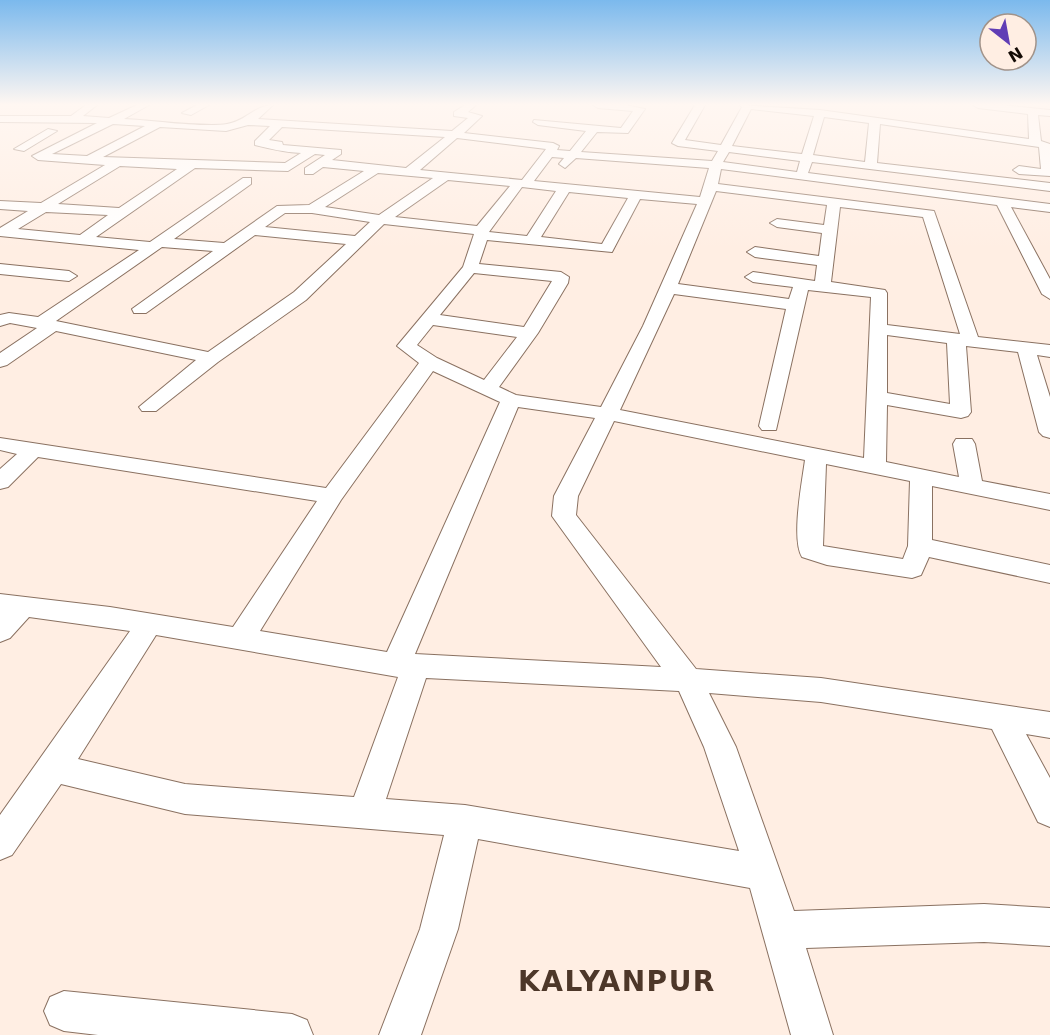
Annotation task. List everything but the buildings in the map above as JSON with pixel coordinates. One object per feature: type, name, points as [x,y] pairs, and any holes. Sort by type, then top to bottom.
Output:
[{"type":"street","points":[[44,153],[38,156],[118,162],[288,167],[309,153]]},
{"type":"street","points":[[89,160],[102,153]]},
{"type":"street","points":[[309,171],[335,153]]},
{"type":"street","points":[[408,173],[430,153]]},
{"type":"street","points":[[549,153],[481,233],[470,268],[406,346],[430,362],[511,400],[608,414],[1050,501]]},
{"type":"street","points":[[552,153],[714,175],[834,201],[929,214],[963,340],[961,412],[878,398]]},
{"type":"street","points":[[690,153],[714,175],[801,176],[1050,208]]},
{"type":"street","points":[[724,153],[669,288],[566,496],[564,516],[689,682],[720,747],[764,873],[783,930],[812,1035]]},
{"type":"street","points":[[801,176],[810,153]]},
{"type":"street","points":[[871,165],[876,153]]},
{"type":"street","points":[[1004,168],[1047,173],[1046,153]]},
{"type":"street","points":[[532,240],[557,180],[572,155]]},
{"type":"street","points":[[322,164],[523,183],[557,180],[636,194],[714,175],[809,157],[1050,187]]},
{"type":"street","points":[[2,233],[48,207],[118,162]]},
{"type":"street","points":[[84,238],[190,166],[186,164]]},
{"type":"street","points":[[312,209],[374,170]]},
{"type":"street","points":[[149,407],[211,358],[300,296],[382,220],[445,176]]},
{"type":"street","points":[[0,362],[47,324],[247,181]]},
{"type":"street","points":[[140,309],[282,209],[312,209],[607,249],[636,194]]},
{"type":"street","points":[[822,286],[834,201]]},
{"type":"street","points":[[1002,202],[1050,294]]},
{"type":"street","points":[[0,206],[122,212]]},
{"type":"street","points":[[777,223],[830,230]]},
{"type":"street","points":[[251,231],[358,241]]},
{"type":"street","points":[[2,233],[224,248]]},
{"type":"street","points":[[755,252],[825,262]]},
{"type":"street","points":[[470,268],[561,277],[560,283],[529,333],[488,389]]},
{"type":"street","points":[[0,269],[69,276]]},
{"type":"street","points":[[753,277],[879,293],[875,467]]},
{"type":"street","points":[[769,426],[795,305],[802,284]]},
{"type":"street","points":[[669,288],[795,305]]},
{"type":"street","points":[[0,321],[9,318],[47,324],[211,358]]},
{"type":"street","points":[[428,319],[529,333]]},
{"type":"street","points":[[878,329],[1050,351]]},
{"type":"street","points":[[1026,348],[1050,432]]},
{"type":"street","points":[[240,639],[332,496],[430,362]]},
{"type":"street","points":[[365,812],[406,666],[511,400]]},
{"type":"street","points":[[0,444],[332,496]]},
{"type":"street","points":[[964,444],[972,486]]},
{"type":"street","points":[[0,482],[33,450]]},
{"type":"street","points":[[816,455],[811,515],[812,551],[827,556],[912,569],[920,546],[921,476]]},
{"type":"street","points":[[920,546],[1050,574]]},
{"type":"street","points":[[0,631],[11,605],[149,624],[406,666],[689,682],[745,683],[821,690],[1050,725]]},
{"type":"street","points":[[0,843],[54,768],[149,624]]},
{"type":"street","points":[[1001,717],[1050,811]]},
{"type":"street","points":[[54,768],[185,799],[465,821],[764,873]]},
{"type":"street","points":[[400,1035],[439,928],[465,821]]},
{"type":"street","points":[[783,930],[984,923],[1050,927]]},
{"type":"street","points":[[64,1011],[225,1031],[292,1035]]},
{"type":"district","name":"KALYANPUR","points":[[617,981]]}]
